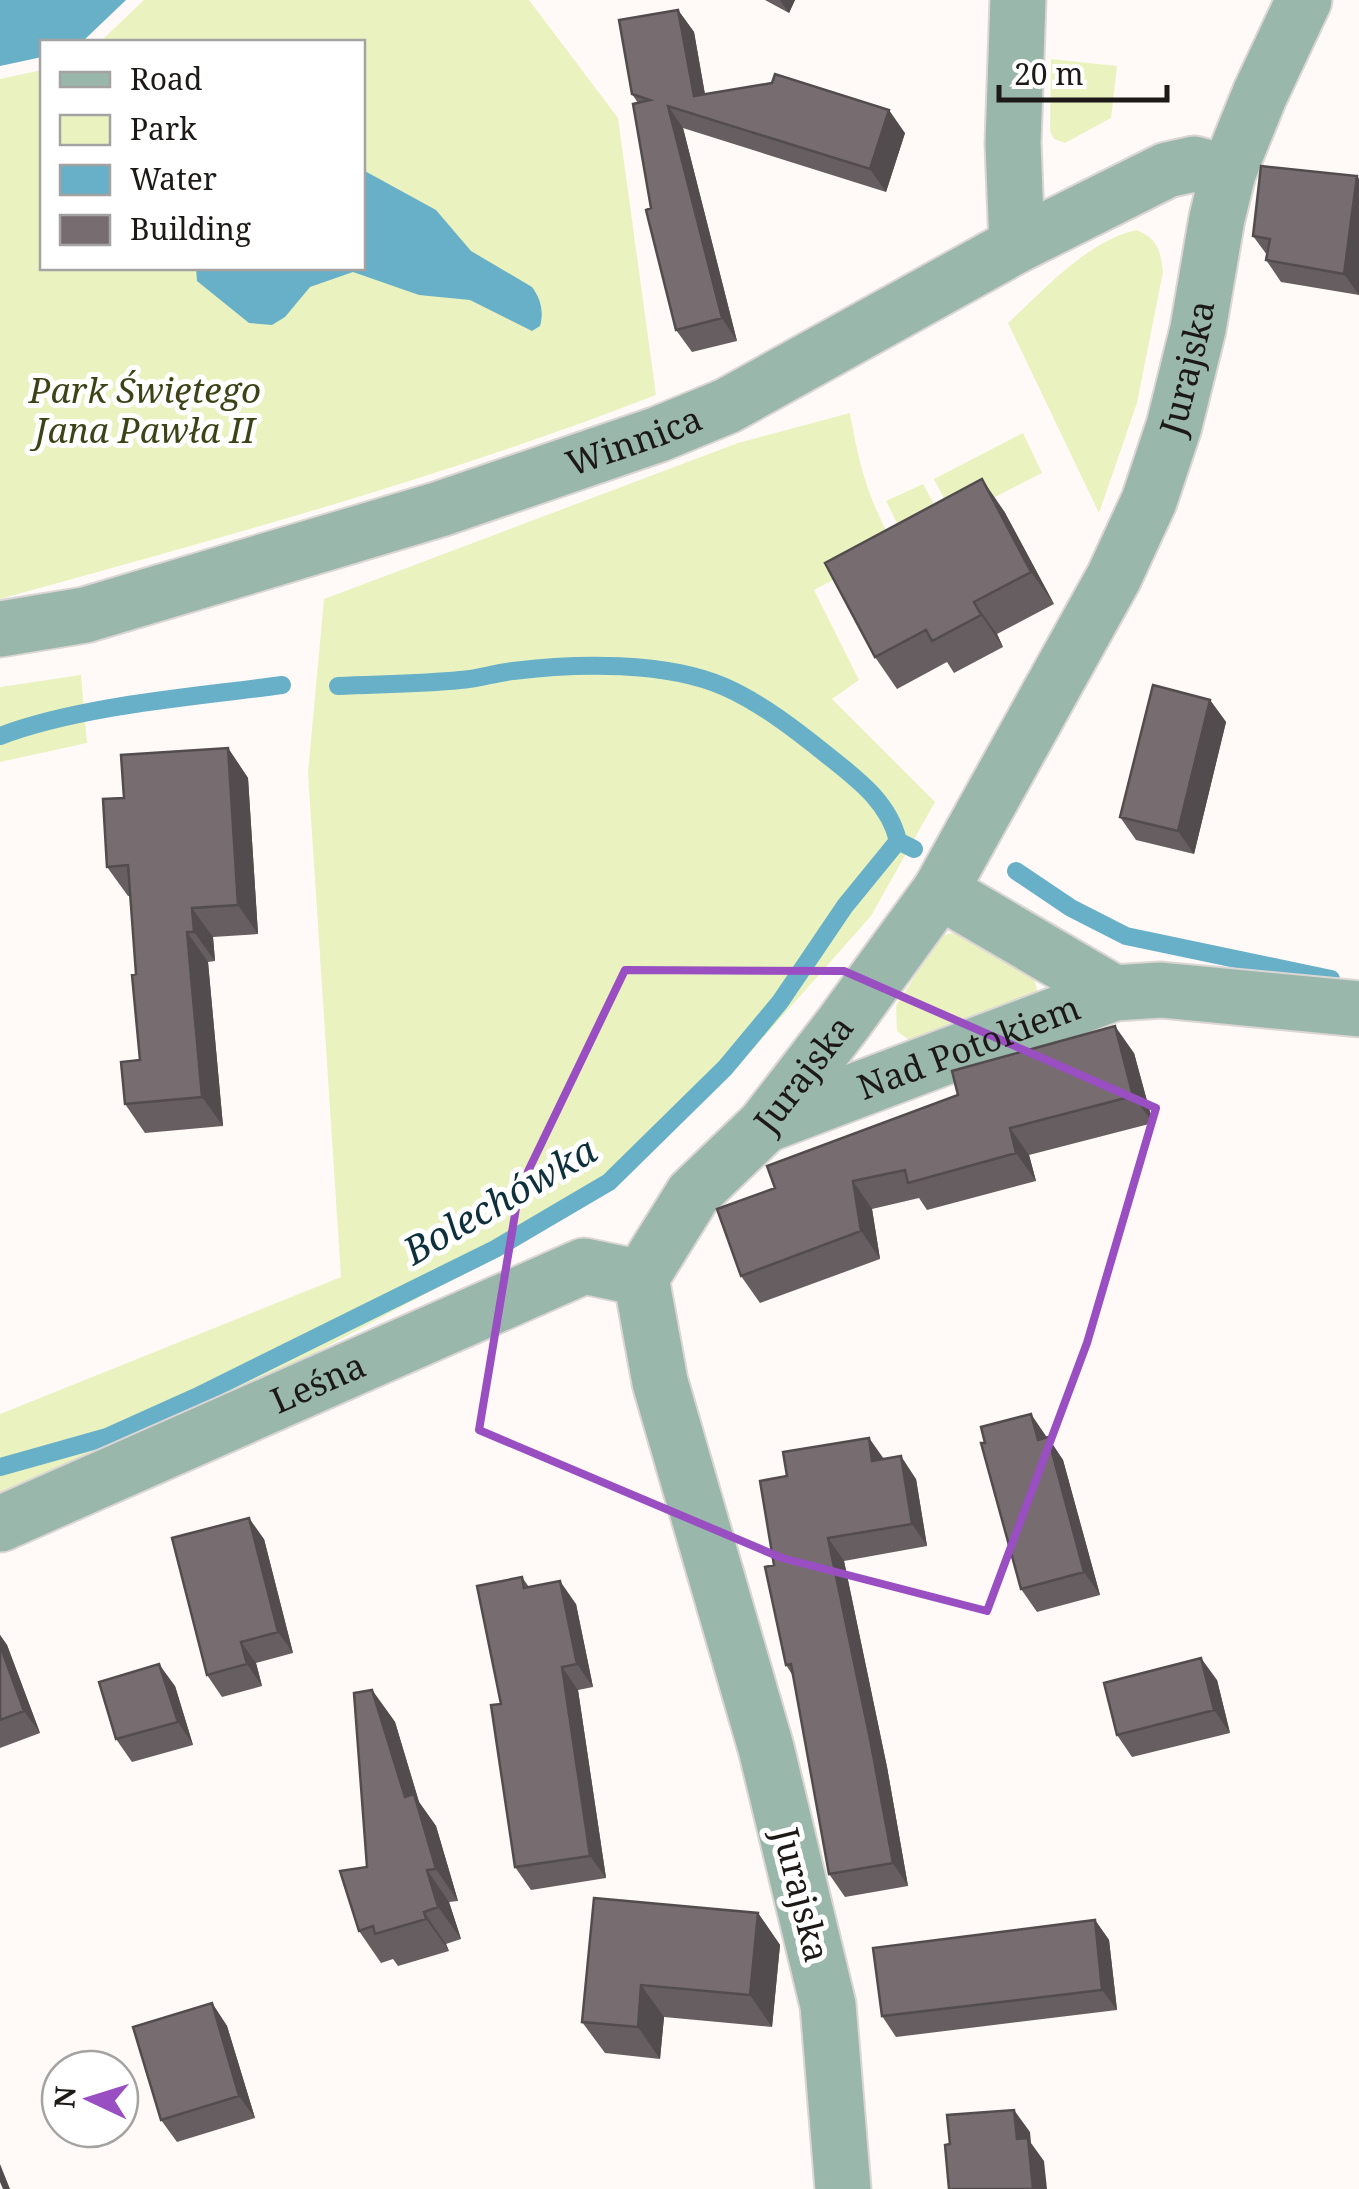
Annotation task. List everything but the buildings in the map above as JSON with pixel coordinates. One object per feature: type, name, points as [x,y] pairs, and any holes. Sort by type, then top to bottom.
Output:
[{"type":"street","points":[[1016,245],[1012,143],[1018,0]]},
{"type":"street","name":"Jurajska","points":[[843,2189],[828,2005],[766,1748],[660,1382],[641,1278],[692,1194],[765,1125],[940,891],[1114,577],[1149,501],[1184,388],[1228,173],[1304,0]]},
{"type":"street","name":"Winnica","points":[[0,629],[85,615],[440,509],[658,434],[727,406],[1016,245],[1167,170],[1194,164],[1228,173]]},
{"type":"street","name":"Nad Potokiem","points":[[940,891],[1114,993]]},
{"type":"street","name":"Nad Potokiem","points":[[765,1125],[1114,993],[1161,990],[1359,1009]]},
{"type":"street","name":"Leśna","points":[[0,1524],[584,1266],[641,1278]]},
{"type":"highlighted area","points":[[625,970],[844,971],[1156,1108],[1087,1343],[987,1611],[782,1558],[479,1430],[519,1190]]},
{"type":"green space","name":"Park Świętego Jana Pawła II","points":[[144,0],[529,0],[618,118],[656,395],[413,480],[0,599],[0,79],[40,70],[40,270],[365,270],[365,40],[102,40]]},
{"type":"green space","points":[[1051,59],[1117,66],[1111,118],[1065,143],[1054,139],[1050,131]]},
{"type":"green space","points":[[1136,230],[1157,246],[1163,272],[1137,403],[1099,513],[1008,323],[1083,256]]},
{"type":"green space","points":[[850,413],[866,483],[895,548],[814,590],[859,680],[832,699],[935,802],[871,916],[732,1073],[506,1251],[166,1432],[0,1497],[0,1414],[341,1277],[308,773],[324,599],[738,443]]},
{"type":"green space","points":[[1023,433],[1042,473],[954,518],[934,479]]},
{"type":"green space","points":[[923,484],[944,523],[907,543],[886,501]]},
{"type":"green space","points":[[81,675],[87,743],[0,762],[0,687]]},
{"type":"green space","points":[[956,932],[1033,974],[1038,994],[917,1046],[897,1031],[896,1006],[940,936]]},
{"type":"water","points":[[0,0],[126,0],[84,40],[40,40],[40,57],[0,66]]},
{"type":"water","points":[[365,171],[436,210],[471,251],[532,287],[542,316],[540,326],[532,331],[470,300],[419,295],[353,272],[310,287],[285,317],[272,325],[249,323],[197,281],[196,270],[365,270]]},
{"type":"waterway","points":[[338,686],[445,681],[538,668],[592,666],[649,668],[702,679],[765,709],[849,773],[887,814],[898,841]]},
{"type":"waterway","points":[[0,736],[102,709],[282,685]]},
{"type":"waterway","name":"Bolechówka","points":[[0,1467],[107,1437],[196,1397],[495,1249],[609,1182],[725,1068],[780,1002],[845,906],[898,841],[914,849]]},
{"type":"waterway","name":"Bolechówka","points":[[1016,871],[1071,908],[1126,936],[1331,979]]}]
